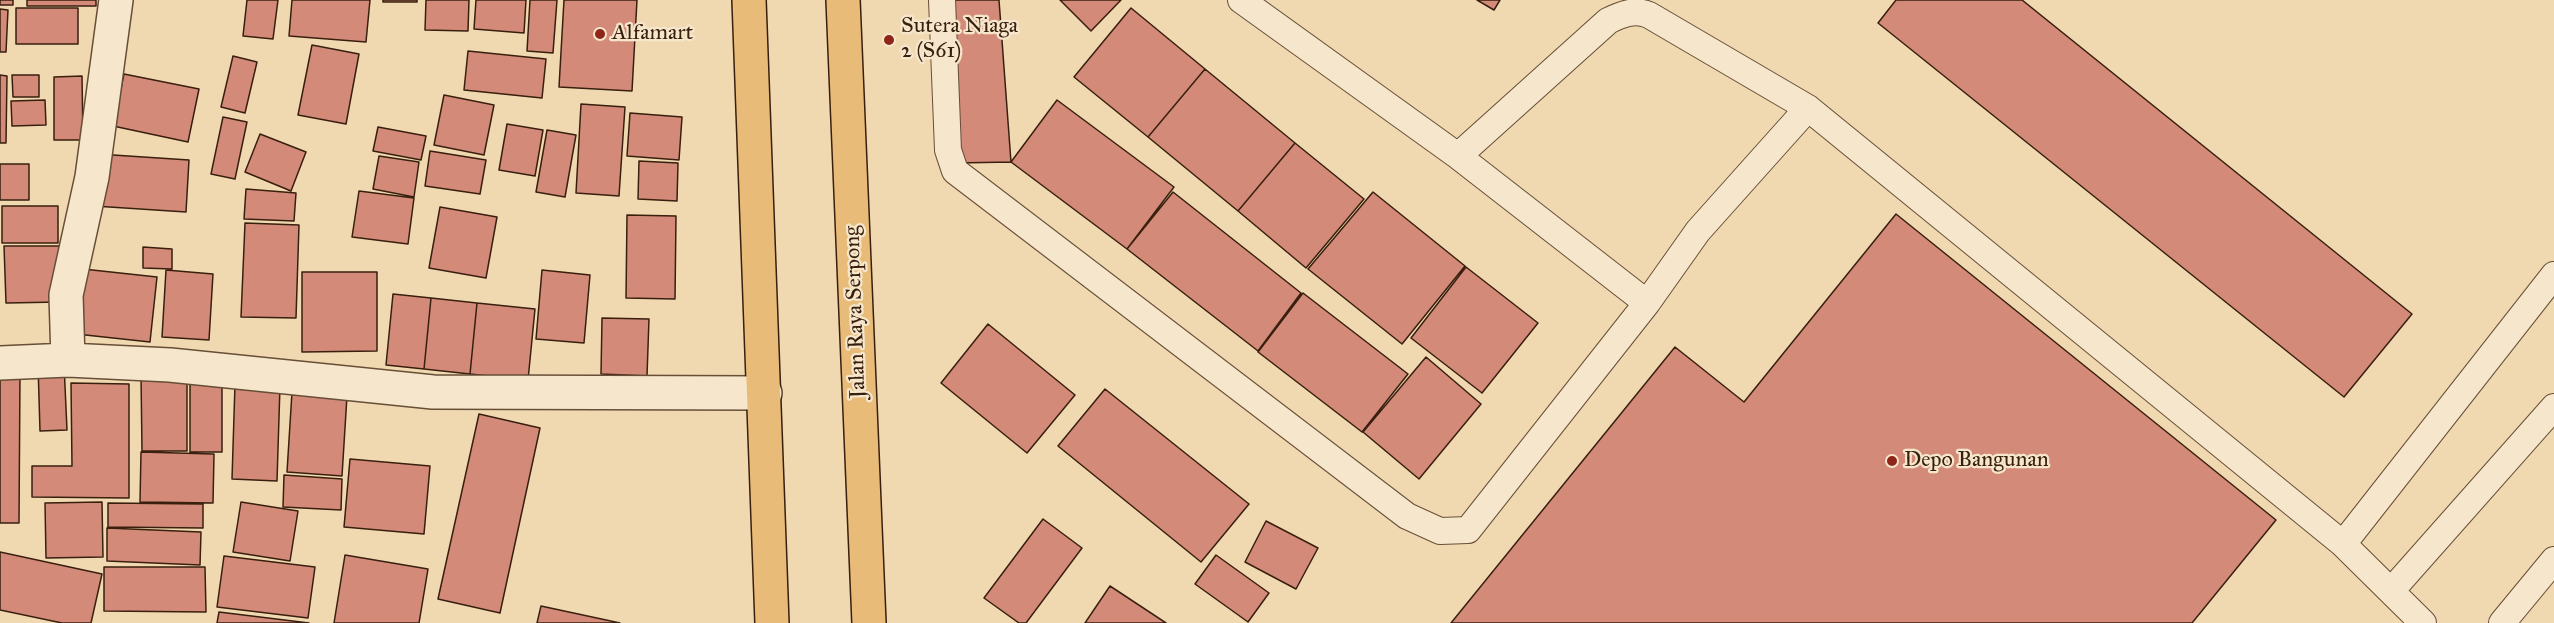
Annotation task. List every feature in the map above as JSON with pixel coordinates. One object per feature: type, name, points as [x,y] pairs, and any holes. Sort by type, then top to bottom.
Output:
[{"type":"main road","points":[[749,0],[772,623]]},
{"type":"main road","name":"Jalan Raya Serpong","points":[[843,0],[869,623]]},
{"type":"street","points":[[68,360],[66,295],[92,177],[116,0]]},
{"type":"street","points":[[0,363],[68,360],[170,365],[433,392],[765,393]]},
{"type":"lane","points":[[942,0],[948,150],[955,171],[1407,516],[1440,531],[1468,530],[1647,303],[1698,231],[1808,108]]},
{"type":"lane","points":[[1241,0],[1458,156],[1647,303]]},
{"type":"lane","points":[[1458,156],[1608,21],[1631,12],[1642,12],[1649,15],[1808,108],[2343,544],[2423,623]]},
{"type":"lane","points":[[2343,544],[2554,275]]},
{"type":"lane","points":[[2391,591],[2554,407]]},
{"type":"lane","points":[[2502,623],[2554,560]]},
{"type":"building","points":[[0,0],[13,0],[13,5],[0,5]]},
{"type":"building","points":[[27,0],[96,0],[96,6],[27,6]]},
{"type":"building","points":[[247,0],[278,0],[273,39],[243,36]]},
{"type":"building","points":[[292,0],[370,0],[366,42],[289,36]]},
{"type":"building","points":[[383,0],[417,0],[417,2],[383,2]]},
{"type":"building","points":[[426,0],[469,0],[468,31],[425,30]]},
{"type":"building","points":[[476,0],[526,0],[524,33],[474,29]]},
{"type":"building","points":[[530,0],[557,0],[553,53],[527,51]]},
{"type":"building","points":[[564,0],[637,0],[632,91],[559,87]]},
{"type":"building","points":[[952,0],[999,0],[1011,162],[956,163]]},
{"type":"building","points":[[1060,0],[1121,0],[1091,31]]},
{"type":"building","points":[[1477,0],[1500,0],[1494,10]]},
{"type":"building","points":[[1896,0],[2022,0],[2412,314],[2344,397],[1878,23]]},
{"type":"building","points":[[16,8],[78,8],[78,44],[16,44]]},
{"type":"building","points":[[1131,8],[1205,69],[1148,137],[1074,77]]},
{"type":"building","points":[[0,9],[8,10],[6,52],[0,52]]},
{"type":"building","points":[[312,45],[359,54],[346,124],[298,115]]},
{"type":"building","points":[[468,51],[546,59],[542,98],[464,90]]},
{"type":"building","points":[[233,56],[257,62],[245,113],[221,107]]},
{"type":"building","points":[[1205,69],[1295,143],[1238,211],[1148,137]]},
{"type":"building","points":[[124,74],[199,89],[188,142],[113,126]]},
{"type":"building","points":[[0,75],[7,76],[6,143],[0,143]]},
{"type":"building","points":[[12,75],[39,75],[39,97],[13,97]]},
{"type":"building","points":[[82,76],[83,140],[54,140],[54,77]]},
{"type":"building","points":[[444,95],[494,105],[484,155],[434,145]]},
{"type":"building","points":[[45,100],[46,125],[12,126],[11,101]]},
{"type":"building","points":[[1057,100],[1174,187],[1127,249],[1011,162]]},
{"type":"building","points":[[581,104],[625,107],[619,196],[576,193]]},
{"type":"building","points":[[630,113],[682,117],[679,160],[627,156]]},
{"type":"building","points":[[223,117],[247,122],[235,179],[211,174]]},
{"type":"building","points":[[507,124],[543,130],[535,176],[499,170]]},
{"type":"building","points":[[378,127],[426,136],[421,160],[373,151]]},
{"type":"building","points":[[547,130],[576,135],[565,197],[536,192]]},
{"type":"building","points":[[260,134],[306,152],[291,191],[245,172]]},
{"type":"building","points":[[1295,143],[1364,199],[1306,268],[1238,211]]},
{"type":"building","points":[[430,151],[486,160],[480,194],[425,186]]},
{"type":"building","points":[[98,154],[189,160],[186,212],[94,206]]},
{"type":"building","points":[[379,156],[419,162],[414,197],[373,189]]},
{"type":"building","points":[[639,161],[678,163],[677,201],[638,199]]},
{"type":"building","points":[[0,164],[29,164],[29,200],[0,200]]},
{"type":"building","points":[[246,189],[296,193],[294,221],[244,219]]},
{"type":"building","points":[[359,191],[414,198],[408,244],[352,237]]},
{"type":"building","points":[[1173,192],[1301,293],[1258,351],[1127,249]]},
{"type":"building","points":[[1373,192],[1465,266],[1402,344],[1308,269]]},
{"type":"building","points":[[2,206],[58,206],[58,243],[2,243]]},
{"type":"building","points":[[440,207],[497,217],[486,278],[429,268]]},
{"type":"building","name":"Depo Bangunan","points":[[1896,214],[2276,520],[2192,623],[1451,623],[1675,347],[1744,402]]},
{"type":"building","points":[[627,215],[676,216],[675,299],[626,298]]},
{"type":"building","points":[[245,223],[299,225],[296,318],[241,317]]},
{"type":"building","points":[[4,246],[59,246],[60,302],[6,303]]},
{"type":"building","points":[[143,247],[172,249],[172,269],[143,268]]},
{"type":"building","points":[[1466,267],[1538,323],[1482,393],[1411,338]]},
{"type":"building","points":[[74,268],[157,277],[150,342],[67,333]]},
{"type":"building","points":[[166,270],[213,274],[209,340],[162,337]]},
{"type":"building","points":[[542,270],[590,275],[584,343],[536,339]]},
{"type":"building","points":[[302,272],[377,272],[377,351],[302,352]]},
{"type":"building","points":[[1303,293],[1408,374],[1362,432],[1258,352]]},
{"type":"building","points":[[393,294],[431,298],[424,369],[386,365]]},
{"type":"building","points":[[431,298],[477,303],[470,374],[424,369]]},
{"type":"building","points":[[477,303],[535,309],[528,380],[470,374]]},
{"type":"building","points":[[602,318],[649,319],[647,376],[601,374]]},
{"type":"building","points":[[988,324],[1075,395],[1027,453],[941,383]]},
{"type":"building","points":[[1426,357],[1481,404],[1419,479],[1363,432]]},
{"type":"building","points":[[64,364],[67,430],[40,431],[38,365]]},
{"type":"building","points":[[0,374],[20,374],[19,523],[0,523]]},
{"type":"building","points":[[141,376],[187,376],[187,451],[142,451]]},
{"type":"building","points":[[190,378],[222,378],[222,452],[190,452]]},
{"type":"building","points":[[71,383],[129,384],[129,498],[32,497],[32,466],[72,466]]},
{"type":"building","points":[[235,384],[280,386],[277,481],[232,479]]},
{"type":"building","points":[[1105,389],[1249,504],[1201,562],[1058,446]]},
{"type":"building","points":[[292,392],[347,396],[342,476],[287,472]]},
{"type":"building","points":[[479,414],[540,428],[500,613],[438,599]]},
{"type":"building","points":[[141,452],[214,454],[213,503],[140,502]]},
{"type":"building","points":[[350,459],[430,466],[424,534],[344,527]]},
{"type":"building","points":[[284,475],[342,479],[341,510],[283,507]]},
{"type":"building","points":[[102,502],[103,557],[46,558],[45,503]]},
{"type":"building","points":[[241,502],[298,511],[290,561],[233,552]]},
{"type":"building","points":[[108,503],[203,504],[203,528],[108,527]]},
{"type":"building","points":[[1043,519],[1082,548],[1026,623],[1019,623],[984,598]]},
{"type":"building","points":[[1266,521],[1318,548],[1296,589],[1245,562]]},
{"type":"building","points":[[107,528],[201,532],[200,565],[107,561]]},
{"type":"building","points":[[0,552],[102,574],[91,623],[62,623],[0,610]]},
{"type":"building","points":[[345,555],[428,569],[419,623],[334,623]]},
{"type":"building","points":[[1216,555],[1269,593],[1248,622],[1195,584]]},
{"type":"building","points":[[224,556],[315,567],[308,618],[217,607]]},
{"type":"building","points":[[104,567],[205,567],[206,612],[104,611]]},
{"type":"building","points":[[1110,586],[1166,623],[1085,623]]},
{"type":"building","points":[[541,606],[620,623],[537,623]]},
{"type":"building","points":[[219,612],[309,623],[217,623]]},
{"type":"place","name":"Alfamart","points":[[600,34]]},
{"type":"place","name":"Sutera Niaga 2 (S61)","points":[[889,40]]},
{"type":"place","name":"Depo Bangunan","points":[[1892,461]]}]
